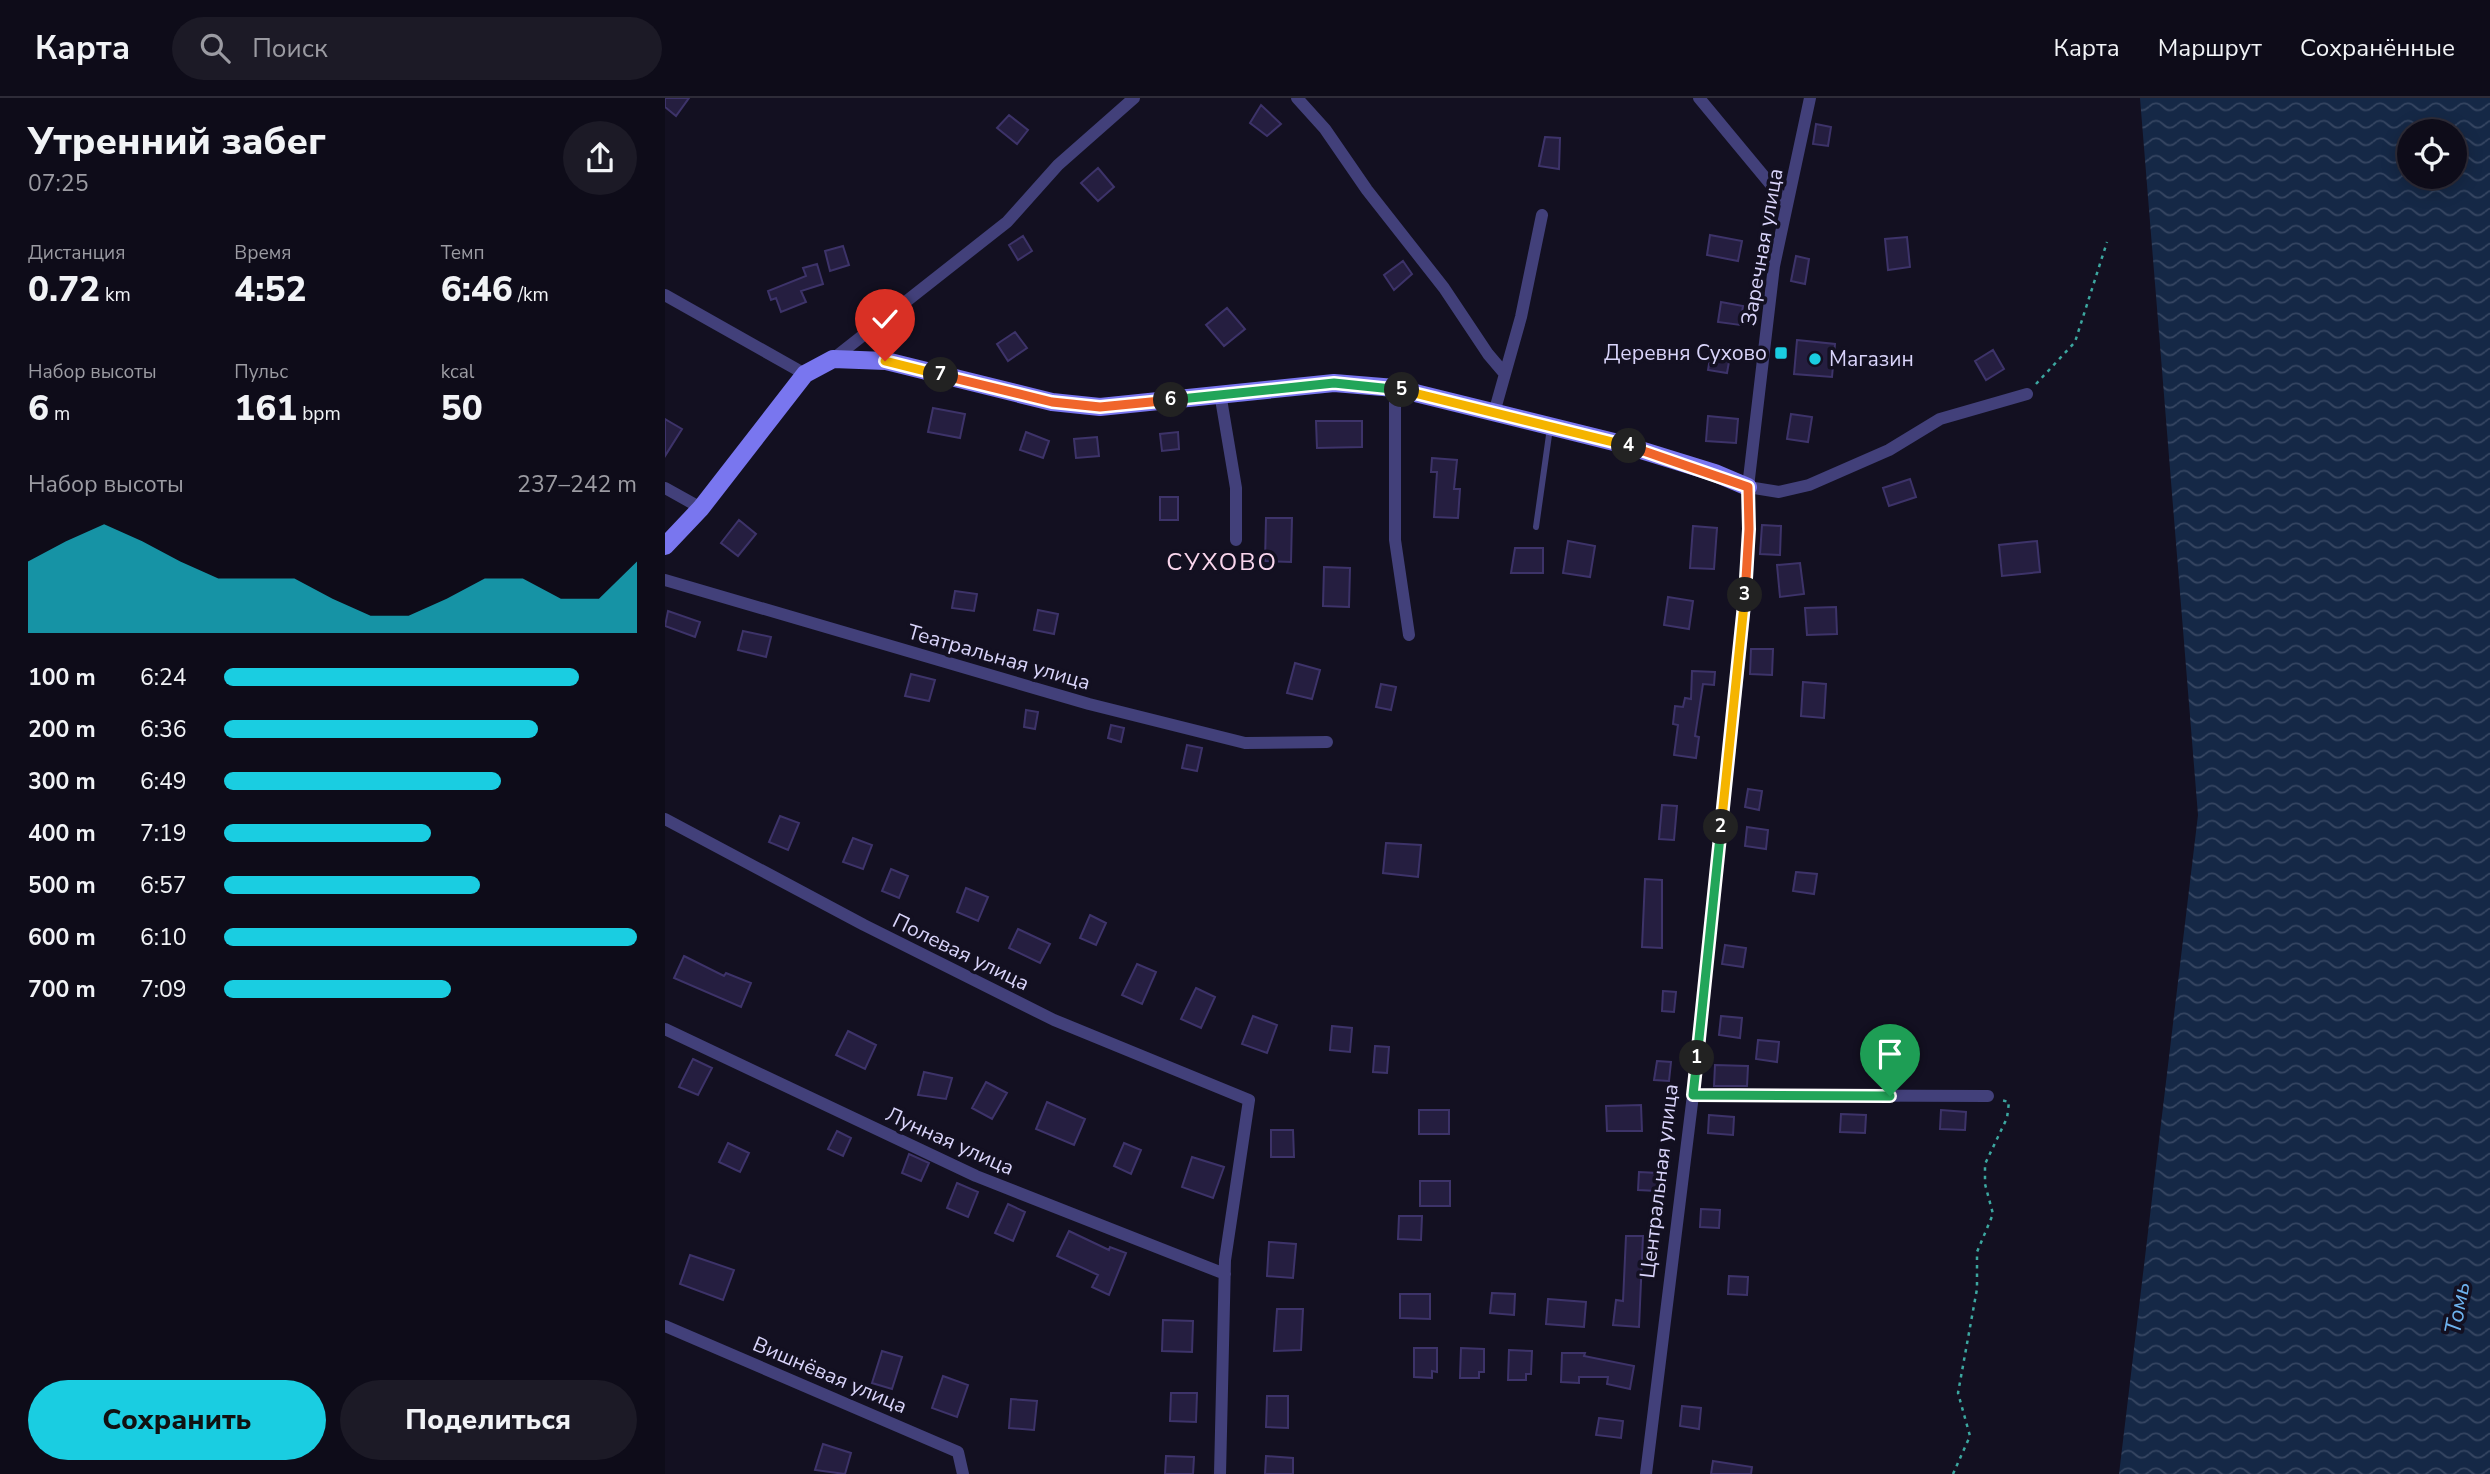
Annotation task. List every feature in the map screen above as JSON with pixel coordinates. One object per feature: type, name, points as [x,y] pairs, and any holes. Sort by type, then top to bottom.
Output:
[{"type":"street","points":[[665,546],[701,508],[805,373],[833,359],[1007,222],[1058,165],[1134,98]]},
{"type":"street","points":[[1297,98],[1325,129],[1367,190],[1444,288],[1488,354],[1505,374]]},
{"type":"street","points":[[1699,98],[1787,204]]},
{"type":"street","name":"Заречная улица","points":[[1748,487],[1774,266],[1809,98]]},
{"type":"street","points":[[1494,413],[1542,215]]},
{"type":"street","points":[[665,295],[805,373]]},
{"type":"street","points":[[833,359],[885,361],[1052,402],[1100,407],[1334,383],[1395,388],[1618,443],[1715,473],[1748,487],[1779,492],[1809,485],[1889,450],[1940,419],[2027,394]]},
{"type":"street","points":[[1395,388],[1395,540],[1409,635]]},
{"type":"street","points":[[1220,393],[1236,488],[1236,540]]},
{"type":"street","name":"Центральная улица","points":[[1646,1474],[1693,1095],[1745,594],[1749,529],[1748,487]]},
{"type":"street","points":[[665,488],[701,508]]},
{"type":"street","name":"Театральная улица","points":[[665,580],[1089,704],[1245,743],[1327,742]]},
{"type":"street","name":"Полевая улица","points":[[665,819],[864,925],[1054,1020],[1249,1100],[1225,1274]]},
{"type":"street","name":"Лунная улица","points":[[665,1030],[976,1176],[1225,1274]]},
{"type":"street","points":[[1693,1095],[1988,1096]]},
{"type":"street","points":[[1220,1474],[1225,1274]]},
{"type":"street","name":"Вишнёвая улица","points":[[665,1326],[958,1452],[963,1474]]},
{"type":"lane","points":[[1536,527],[1550,426]]},
{"type":"path","points":[[2027,394],[2075,342],[2107,242]]},
{"type":"path","points":[[1953,1474],[1970,1436],[1958,1393],[1977,1289],[1977,1252],[1993,1214],[1985,1184],[1985,1164],[2007,1118],[2009,1102],[1988,1096]]},
{"type":"water","name":"Томь","points":[[2140,98],[2490,98],[2490,1474],[2119,1474],[2198,815]]},
{"type":"building","points":[[665,98],[689,98],[676,116],[665,107]]},
{"type":"building","points":[[1261,105],[1281,124],[1267,136],[1250,123]]},
{"type":"building","points":[[1009,115],[1028,130],[1017,144],[997,128]]},
{"type":"building","points":[[1816,124],[1831,127],[1828,146],[1813,144]]},
{"type":"building","points":[[1545,137],[1560,138],[1559,169],[1539,166]]},
{"type":"building","points":[[1098,168],[1114,187],[1098,201],[1081,183]]},
{"type":"building","points":[[1710,235],[1742,241],[1738,261],[1707,255]]},
{"type":"building","points":[[1023,236],[1032,251],[1018,260],[1009,245]]},
{"type":"building","points":[[1907,237],[1910,267],[1888,270],[1885,239]]},
{"type":"building","points":[[843,246],[849,265],[830,271],[825,251]]},
{"type":"building","points":[[1796,256],[1809,259],[1805,284],[1791,281]]},
{"type":"building","points":[[1403,261],[1412,274],[1394,290],[1384,275]]},
{"type":"building","points":[[817,264],[823,284],[801,291],[806,302],[781,312],[776,298],[771,300],[768,291],[806,276],[803,268]]},
{"type":"building","points":[[1721,302],[1743,306],[1740,325],[1718,322]]},
{"type":"building","points":[[1227,308],[1245,329],[1224,346],[1206,325]]},
{"type":"building","points":[[1015,332],[1027,348],[1008,361],[997,344]]},
{"type":"building","name":"Магазин","points":[[1797,340],[1835,344],[1832,377],[1794,374]]},
{"type":"building","points":[[1993,350],[2004,369],[1986,380],[1975,361]]},
{"type":"building","points":[[1711,353],[1730,356],[1727,373],[1708,370]]},
{"type":"building","points":[[933,408],[965,414],[960,438],[928,432]]},
{"type":"building","points":[[1791,414],[1812,417],[1808,442],[1787,439]]},
{"type":"building","points":[[1708,416],[1738,419],[1736,443],[1706,441]]},
{"type":"building","points":[[665,419],[682,429],[665,456]]},
{"type":"building","points":[[1316,421],[1362,421],[1362,447],[1317,448]]},
{"type":"building","points":[[1026,432],[1049,441],[1043,458],[1020,450]]},
{"type":"building","points":[[1178,432],[1179,449],[1162,451],[1160,434]]},
{"type":"building","points":[[1097,437],[1099,456],[1076,458],[1074,439]]},
{"type":"building","points":[[1432,458],[1457,460],[1454,489],[1460,489],[1458,518],[1434,517],[1437,472],[1431,472]]},
{"type":"building","points":[[1910,479],[1916,497],[1889,506],[1883,488]]},
{"type":"building","points":[[1160,497],[1178,497],[1178,520],[1160,520]]},
{"type":"building","points":[[1266,518],[1292,518],[1291,562],[1265,561]]},
{"type":"building","points":[[739,520],[756,534],[738,556],[721,543]]},
{"type":"building","points":[[1762,525],[1781,526],[1780,555],[1760,554]]},
{"type":"building","points":[[1693,526],[1717,528],[1714,569],[1690,568]]},
{"type":"building","points":[[1568,541],[1595,546],[1590,577],[1563,573]]},
{"type":"building","points":[[2037,541],[2040,572],[2002,576],[1999,545]]},
{"type":"building","points":[[1515,548],[1543,548],[1543,573],[1511,573]]},
{"type":"building","points":[[1800,563],[1804,594],[1780,597],[1777,565]]},
{"type":"building","points":[[1324,567],[1350,568],[1349,607],[1323,606]]},
{"type":"building","points":[[955,591],[977,594],[974,611],[952,608]]},
{"type":"building","points":[[1668,597],[1693,601],[1689,629],[1664,625]]},
{"type":"building","points":[[1836,607],[1837,634],[1807,635],[1805,608]]},
{"type":"building","points":[[1038,610],[1058,614],[1054,634],[1034,630]]},
{"type":"building","points":[[668,611],[700,622],[695,637],[665,626]]},
{"type":"building","points":[[743,631],[771,637],[766,657],[738,650]]},
{"type":"building","points":[[1751,649],[1773,649],[1772,675],[1750,674]]},
{"type":"building","points":[[1295,663],[1320,670],[1312,699],[1287,693]]},
{"type":"building","points":[[1692,671],[1715,672],[1714,685],[1703,684],[1695,736],[1699,737],[1696,758],[1674,755],[1678,725],[1673,724],[1675,706],[1683,707],[1685,698],[1691,699]]},
{"type":"building","points":[[911,674],[935,680],[929,701],[905,696]]},
{"type":"building","points":[[1803,682],[1826,684],[1824,718],[1801,716]]},
{"type":"building","points":[[1381,684],[1396,687],[1391,710],[1376,707]]},
{"type":"building","points":[[1026,710],[1038,712],[1035,729],[1024,727]]},
{"type":"building","points":[[1111,725],[1124,728],[1121,742],[1108,738]]},
{"type":"building","points":[[1187,745],[1202,748],[1197,771],[1182,768]]},
{"type":"building","points":[[1748,789],[1762,791],[1759,810],[1745,807]]},
{"type":"building","points":[[1662,805],[1677,806],[1674,840],[1659,839]]},
{"type":"building","points":[[780,816],[799,823],[788,850],[769,842]]},
{"type":"building","points":[[1747,827],[1768,830],[1766,849],[1745,846]]},
{"type":"building","points":[[853,838],[872,845],[863,869],[843,862]]},
{"type":"building","points":[[1386,843],[1421,845],[1418,877],[1383,873]]},
{"type":"building","points":[[891,869],[908,876],[899,898],[882,891]]},
{"type":"building","points":[[1796,872],[1817,874],[1814,894],[1793,891]]},
{"type":"building","points":[[1645,879],[1662,880],[1662,948],[1642,947]]},
{"type":"building","points":[[966,888],[988,897],[978,921],[957,912]]},
{"type":"building","points":[[1090,915],[1106,923],[1096,945],[1080,938]]},
{"type":"building","points":[[1018,929],[1050,944],[1040,963],[1009,948]]},
{"type":"building","points":[[1725,945],[1746,948],[1743,967],[1722,964]]},
{"type":"building","points":[[684,956],[724,976],[726,973],[751,983],[741,1007],[674,978]]},
{"type":"building","points":[[1137,964],[1156,972],[1142,1004],[1122,995]]},
{"type":"building","points":[[1196,988],[1215,997],[1201,1028],[1181,1019]]},
{"type":"building","points":[[1663,991],[1676,992],[1674,1012],[1662,1011]]},
{"type":"building","points":[[1253,1016],[1277,1025],[1267,1053],[1242,1044]]},
{"type":"building","points":[[1721,1016],[1742,1018],[1740,1038],[1719,1035]]},
{"type":"building","points":[[1332,1026],[1352,1028],[1350,1052],[1330,1050]]},
{"type":"building","points":[[848,1031],[876,1045],[865,1069],[836,1055]]},
{"type":"building","points":[[1758,1040],[1779,1042],[1777,1062],[1756,1059]]},
{"type":"building","points":[[1375,1046],[1389,1047],[1387,1073],[1373,1072]]},
{"type":"building","points":[[693,1059],[712,1068],[698,1095],[679,1087]]},
{"type":"building","points":[[1657,1061],[1671,1062],[1669,1081],[1654,1080]]},
{"type":"building","points":[[1715,1065],[1748,1066],[1747,1086],[1714,1086]]},
{"type":"building","points":[[924,1072],[952,1078],[946,1099],[918,1095]]},
{"type":"building","points":[[986,1082],[1007,1093],[992,1119],[972,1108]]},
{"type":"building","points":[[1047,1102],[1085,1119],[1074,1145],[1036,1129]]},
{"type":"building","points":[[1641,1105],[1642,1131],[1607,1131],[1606,1106]]},
{"type":"building","points":[[1419,1110],[1449,1110],[1449,1134],[1419,1134]]},
{"type":"building","points":[[1941,1110],[1966,1112],[1965,1130],[1940,1129]]},
{"type":"building","points":[[1841,1114],[1866,1115],[1865,1133],[1840,1132]]},
{"type":"building","points":[[1709,1115],[1734,1117],[1733,1135],[1708,1133]]},
{"type":"building","points":[[1271,1130],[1293,1130],[1294,1157],[1271,1157]]},
{"type":"building","points":[[837,1131],[851,1138],[843,1156],[828,1149]]},
{"type":"building","points":[[728,1143],[749,1153],[740,1172],[719,1162]]},
{"type":"building","points":[[1124,1143],[1141,1150],[1131,1174],[1114,1166]]},
{"type":"building","points":[[909,1154],[929,1163],[921,1181],[902,1173]]},
{"type":"building","points":[[1192,1157],[1224,1167],[1213,1198],[1182,1187]]},
{"type":"building","points":[[1639,1172],[1658,1173],[1657,1191],[1638,1190]]},
{"type":"building","points":[[1420,1181],[1450,1181],[1450,1206],[1420,1206]]},
{"type":"building","points":[[957,1183],[978,1192],[968,1217],[947,1208]]},
{"type":"building","points":[[1008,1204],[1025,1212],[1013,1241],[995,1233]]},
{"type":"building","points":[[1701,1209],[1720,1210],[1719,1228],[1700,1227]]},
{"type":"building","points":[[1399,1216],[1422,1216],[1421,1240],[1398,1239]]},
{"type":"building","points":[[1069,1231],[1109,1250],[1110,1247],[1126,1253],[1109,1295],[1092,1287],[1098,1275],[1057,1256]]},
{"type":"building","points":[[1626,1236],[1643,1236],[1639,1327],[1613,1325],[1616,1300],[1623,1301]]},
{"type":"building","points":[[1269,1242],[1296,1244],[1293,1278],[1267,1276]]},
{"type":"building","points":[[690,1255],[734,1270],[723,1300],[680,1284]]},
{"type":"building","points":[[1729,1276],[1748,1277],[1747,1295],[1728,1294]]},
{"type":"building","points":[[1492,1293],[1515,1294],[1514,1315],[1490,1313]]},
{"type":"building","points":[[1400,1294],[1430,1294],[1430,1319],[1400,1318]]},
{"type":"building","points":[[1548,1299],[1586,1302],[1584,1327],[1546,1324]]},
{"type":"building","points":[[1277,1309],[1303,1309],[1301,1350],[1274,1351]]},
{"type":"building","points":[[1163,1320],[1193,1321],[1192,1352],[1162,1351]]},
{"type":"building","points":[[1414,1348],[1437,1348],[1437,1372],[1432,1371],[1432,1378],[1414,1377]]},
{"type":"building","points":[[1461,1348],[1484,1349],[1484,1372],[1479,1372],[1479,1378],[1460,1378]]},
{"type":"building","points":[[1509,1350],[1532,1351],[1531,1374],[1526,1374],[1526,1380],[1508,1380]]},
{"type":"building","points":[[882,1351],[902,1357],[892,1389],[872,1383]]},
{"type":"building","points":[[1562,1353],[1585,1353],[1584,1356],[1634,1366],[1630,1389],[1607,1384],[1608,1377],[1579,1377],[1579,1383],[1561,1382]]},
{"type":"building","points":[[943,1376],[968,1385],[957,1417],[932,1408]]},
{"type":"building","points":[[1171,1393],[1197,1393],[1196,1422],[1170,1421]]},
{"type":"building","points":[[1267,1396],[1288,1396],[1288,1428],[1266,1427]]},
{"type":"building","points":[[1011,1399],[1037,1401],[1034,1430],[1009,1428]]},
{"type":"building","points":[[1682,1406],[1701,1408],[1699,1429],[1680,1426]]},
{"type":"building","points":[[1599,1418],[1623,1421],[1621,1438],[1596,1435]]},
{"type":"building","points":[[823,1444],[851,1453],[845,1474],[815,1470]]},
{"type":"building","points":[[1166,1456],[1194,1457],[1193,1474],[1165,1474]]},
{"type":"building","points":[[1266,1456],[1293,1458],[1293,1474],[1265,1474]]},
{"type":"building","points":[[1713,1461],[1752,1467],[1751,1474],[1711,1474]]},
{"type":"place","name":"Деревня Сухово","points":[[1781,353]]},
{"type":"place","name":"Магазин","points":[[1815,359]]},
{"type":"district","name":"СУХОВО","points":[[1222,562]]},
{"type":"route","points":[[885,361],[1052,402],[1100,407],[1334,383],[1395,388],[1618,443],[1715,473],[1748,487],[1749,529],[1745,594],[1693,1095],[1890,1096]]}]
